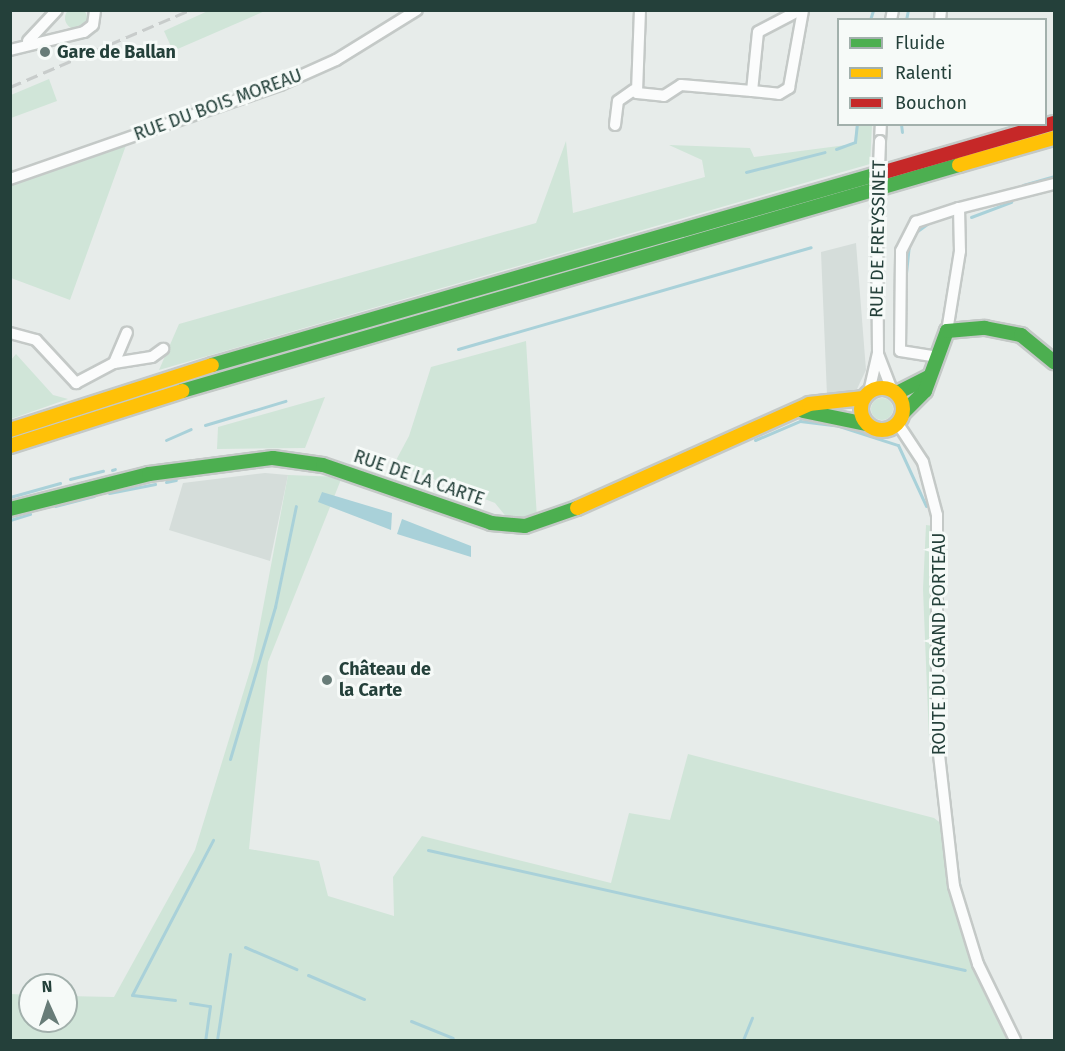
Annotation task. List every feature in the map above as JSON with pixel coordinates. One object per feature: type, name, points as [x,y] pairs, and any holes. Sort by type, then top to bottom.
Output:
[{"type":"main road","points":[[10,430],[232,359],[1044,126]]},
{"type":"main road","points":[[10,446],[226,377],[1054,138]]},
{"type":"main road","points":[[797,410],[866,424],[886,431],[920,398],[947,331],[985,328],[1021,335],[1041,346],[1054,362]]},
{"type":"main road","points":[[901,418],[894,392],[929,377]]},
{"type":"main road","name":"RUE DE LA CARTE","points":[[10,509],[187,467],[298,460],[491,523],[525,526],[553,519],[797,410],[867,395],[894,392]]},
{"type":"main road","points":[[866,424],[867,395]]},
{"type":"street","points":[[57,10],[62,27],[72,33]]},
{"type":"street","points":[[27,42],[57,10]]},
{"type":"street","points":[[10,50],[27,42],[89,29],[95,10]]},
{"type":"street","name":"RUE DU BOIS MOREAU","points":[[10,178],[280,85],[336,60],[417,10]]},
{"type":"street","points":[[634,90],[640,10]]},
{"type":"street","points":[[752,91],[758,32],[802,10]]},
{"type":"street","points":[[615,125],[618,101],[634,90],[658,96],[681,85],[779,94],[789,88],[802,10]]},
{"type":"street","name":"RUE DE FREYSSINET","points":[[878,354],[877,220],[881,126]]},
{"type":"street","points":[[938,357],[900,351],[901,251],[916,222],[959,208],[1054,184]]},
{"type":"street","points":[[947,331],[960,250],[959,208]]},
{"type":"street","points":[[10,333],[36,340],[72,382],[86,381],[114,363],[152,357],[160,347]]},
{"type":"street","points":[[114,363],[127,333]]},
{"type":"street","points":[[878,354],[894,392]]},
{"type":"street","points":[[867,395],[878,354]]},
{"type":"street","name":"ROUTE DU GRAND PORTEAU","points":[[901,418],[923,462],[937,515],[937,737],[954,886],[978,964],[1015,1041]]},
{"type":"shaded area","points":[[856,243],[866,370],[857,389],[827,395],[821,252]]},
{"type":"shaded area","points":[[265,473],[288,475],[270,561],[169,530],[183,483]]},
{"type":"green space","points":[[76,7],[84,10],[87,18],[84,26],[76,29],[68,26],[65,18],[68,10]]},
{"type":"green space","points":[[210,10],[265,11],[173,51],[164,31]]},
{"type":"green space","points":[[49,79],[57,101],[11,118],[11,95]]},
{"type":"green space","points":[[856,126],[872,126],[870,164],[159,370],[179,324],[536,223],[566,141],[573,213],[705,177],[702,160],[669,145],[750,148],[754,157],[854,144]]},
{"type":"green space","points":[[129,137],[70,300],[11,278],[10,163],[15,176]]},
{"type":"green space","points":[[526,341],[537,518],[508,519],[495,503],[394,464],[409,436],[431,367]]},
{"type":"green space","points":[[16,354],[53,395],[68,399],[11,419],[11,360]]},
{"type":"green space","points":[[325,397],[305,448],[217,449],[218,427]]},
{"type":"green space","points":[[882,398],[890,401],[893,409],[890,417],[882,420],[874,417],[871,409],[874,401]]},
{"type":"green space","points":[[288,475],[342,477],[268,662],[249,849],[319,861],[328,896],[394,916],[393,877],[422,836],[611,883],[629,813],[670,820],[688,754],[934,818],[946,827],[963,925],[1015,1040],[11,1040],[11,994],[18,994],[18,1033],[78,1033],[78,996],[114,997],[195,850],[253,661]]},
{"type":"green space","points":[[926,525],[934,526],[929,739],[923,589]]},
{"type":"water","points":[[322,492],[392,513],[391,530],[318,502]]},
{"type":"water","points":[[402,519],[471,546],[471,557],[397,534]]},
{"type":"waterway","points":[[871,18],[873,10]]},
{"type":"waterway","points":[[906,18],[908,10]]},
{"type":"waterway","points":[[836,149],[855,142],[857,126]]},
{"type":"waterway","points":[[901,126],[902,132]]},
{"type":"waterway","points":[[746,172],[825,152]]},
{"type":"waterway","points":[[1023,185],[1054,176]]},
{"type":"waterway","points":[[971,217],[1011,202]]},
{"type":"waterway","points":[[916,232],[930,222]]},
{"type":"waterway","points":[[906,273],[909,245]]},
{"type":"waterway","points":[[458,349],[811,247]]},
{"type":"waterway","points":[[205,425],[285,401]]},
{"type":"waterway","points":[[755,440],[800,421],[839,426],[898,445],[926,506]]},
{"type":"waterway","points":[[166,440],[191,429]]},
{"type":"waterway","points":[[70,479],[103,471]]},
{"type":"waterway","points":[[166,482],[176,480]]},
{"type":"waterway","points":[[10,497],[60,483]]},
{"type":"waterway","points":[[109,493],[155,484]]},
{"type":"waterway","points":[[55,506],[94,496]]},
{"type":"waterway","points":[[230,759],[275,607],[296,506]]},
{"type":"waterway","points":[[10,520],[30,514]]},
{"type":"waterway","points":[[175,1000],[132,995],[213,840]]},
{"type":"waterway","points":[[428,850],[965,970]]},
{"type":"waterway","points":[[957,870],[961,894]]},
{"type":"waterway","points":[[245,947],[296,969]]},
{"type":"waterway","points":[[217,1040],[230,954]]},
{"type":"waterway","points":[[308,975],[364,999]]},
{"type":"waterway","points":[[190,1003],[210,1006],[205,1040]]},
{"type":"waterway","points":[[743,1040],[752,1018]]},
{"type":"waterway","points":[[411,1021],[453,1038]]},
{"type":"railway","points":[[10,87],[190,10]]},
{"type":"traffic: fast","points":[[182,391],[959,165]]},
{"type":"traffic: fast","points":[[212,365],[881,173]]},
{"type":"traffic: fast","points":[[903,413],[925,391],[947,331],[985,328],[1021,335],[1054,362]]},
{"type":"traffic: fast","points":[[897,393],[929,377]]},
{"type":"traffic: fast","points":[[803,411],[866,424]]},
{"type":"traffic: fast","points":[[10,509],[149,474],[273,458],[323,465],[491,523],[525,526],[577,508]]},
{"type":"traffic: slow","points":[[959,165],[1054,138]]},
{"type":"traffic: slow","points":[[10,430],[212,365]]},
{"type":"traffic: slow","points":[[882,388],[890,389],[897,394],[902,401],[903,409],[902,417],[897,424],[890,429],[882,430],[874,429],[867,424],[862,417],[861,409],[862,401],[867,394],[874,389],[882,388]]},
{"type":"traffic: slow","points":[[10,446],[182,391]]},
{"type":"traffic: slow","points":[[577,508],[809,404],[864,398]]},
{"type":"traffic: jam","points":[[1047,125],[1054,123]]},
{"type":"traffic: jam","points":[[881,173],[1044,126]]},
{"type":"place","name":"Gare de Ballan","points":[[45,52]]},
{"type":"place","name":"Château de la Carte","points":[[327,680]]}]
